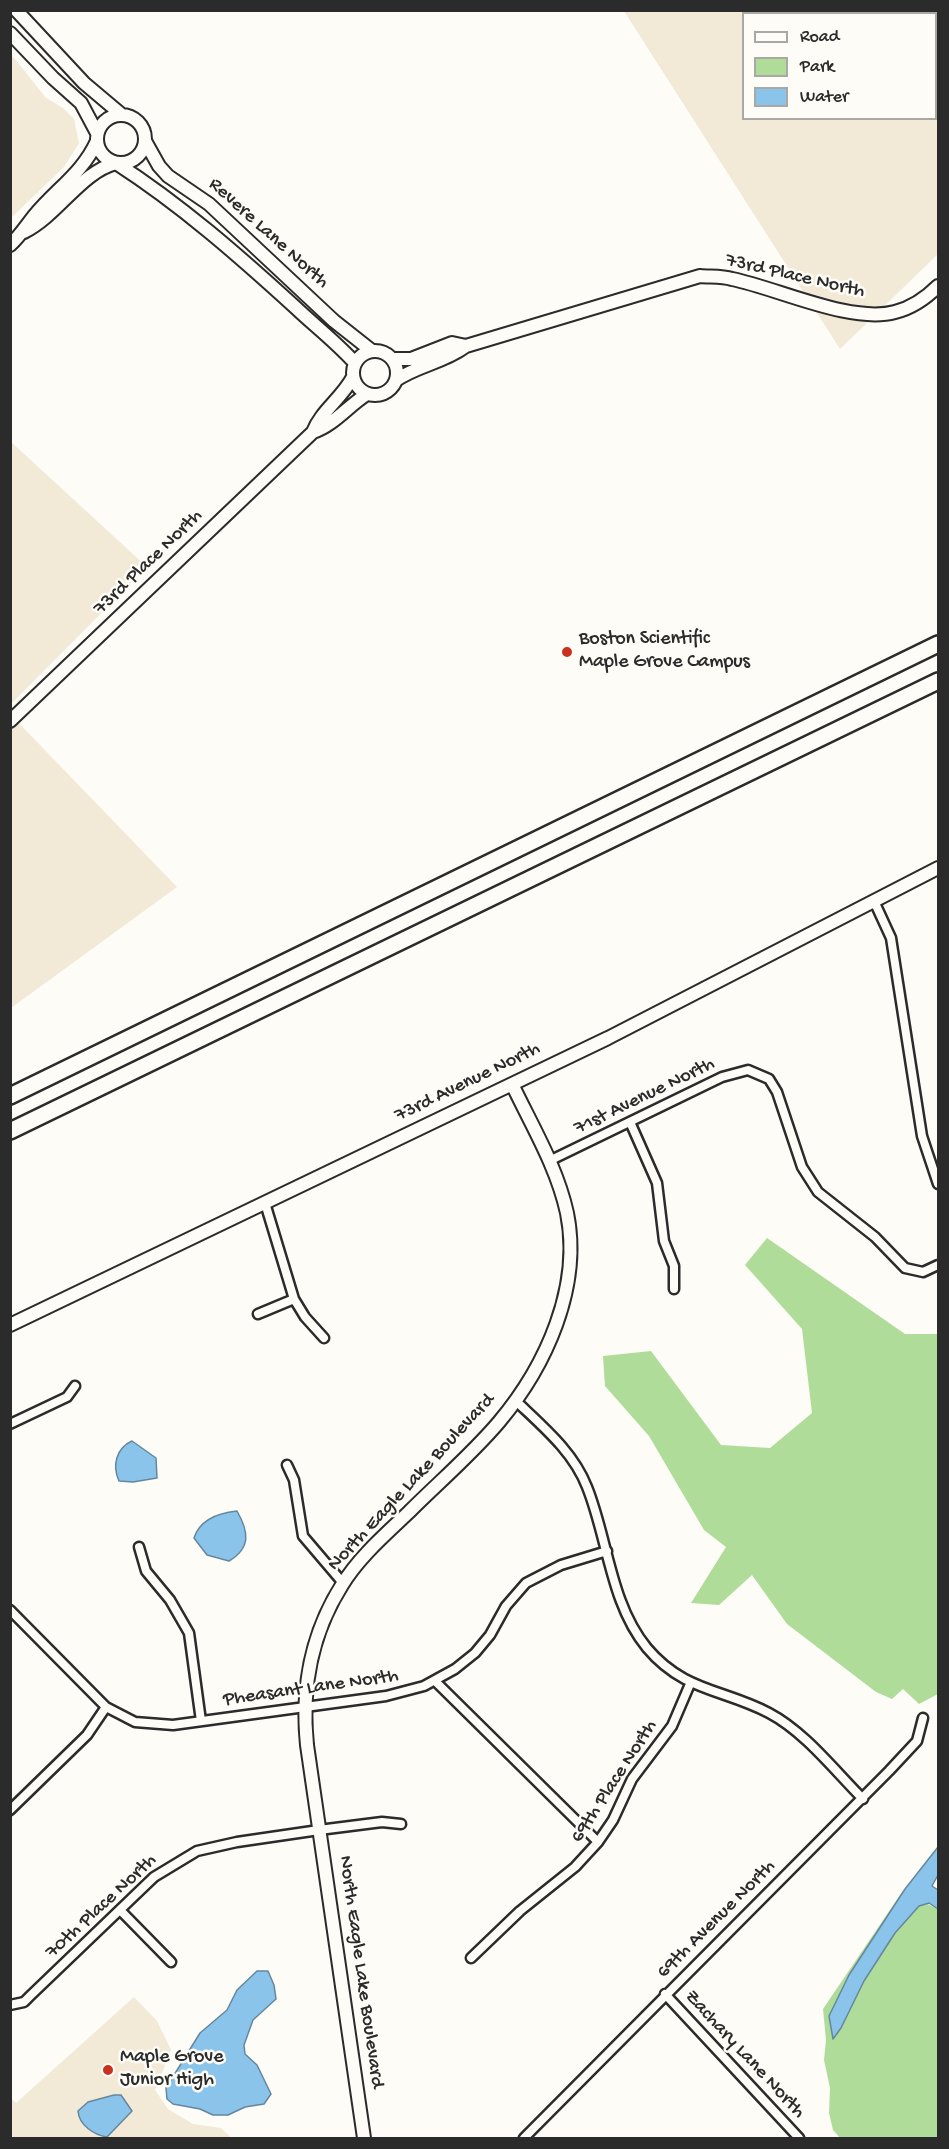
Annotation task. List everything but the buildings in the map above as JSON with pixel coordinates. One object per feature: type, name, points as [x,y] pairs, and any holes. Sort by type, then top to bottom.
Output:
[{"type":"highway","points":[[10,1096],[939,644]]},
{"type":"highway","points":[[10,1131],[939,681]]},
{"type":"street","points":[[16,10],[84,83],[122,115],[135,119],[141,125],[145,141],[139,155],[124,163],[116,163],[94,172],[40,224],[24,232]]},
{"type":"street","points":[[10,33],[53,78],[81,103],[103,155],[116,163]]},
{"type":"street","points":[[10,245],[24,232],[33,217],[82,167],[106,120],[122,115]]},
{"type":"street","name":"Revere Lane North","points":[[145,141],[159,166],[168,176],[209,204],[334,321],[372,351]]},
{"type":"street","name":"Revere Lane North","points":[[116,163],[185,211],[240,257],[300,312],[335,340],[355,363]]},
{"type":"street","name":"73rd Place North","points":[[396,380],[411,370],[455,354],[465,346],[699,276],[730,278],[868,315],[895,312],[929,296],[939,286]]},
{"type":"street","name":"73rd Place North","points":[[392,359],[411,359],[452,344],[465,346]]},
{"type":"street","points":[[380,351],[392,359],[396,365],[396,380],[388,392],[381,395],[367,394],[355,385],[353,377],[355,363],[365,353],[380,351]]},
{"type":"street","name":"73rd Place North","points":[[10,721],[313,432],[318,420],[345,392],[353,377]]},
{"type":"street","name":"73rd Place North","points":[[313,432],[326,428],[350,405],[367,394]]},
{"type":"street","name":"73rd Avenue North","points":[[10,1325],[512,1084],[939,868]]},
{"type":"street","points":[[874,901],[891,938],[922,1136],[939,1184]]},
{"type":"street","name":"71st Avenue North","points":[[549,1161],[722,1077],[741,1071],[756,1072],[774,1085],[802,1167],[818,1192],[868,1230],[905,1268],[923,1272],[939,1265]]},
{"type":"street","name":"North Eagle Lake Boulevard","points":[[364,2139],[303,1708],[313,1647],[323,1620],[343,1583],[374,1546],[482,1440],[515,1400],[556,1325],[565,1298],[569,1270],[570,1243],[567,1215],[549,1161],[512,1084]]},
{"type":"street","points":[[630,1122],[657,1183],[664,1241],[674,1266],[674,1289]]},
{"type":"street","points":[[264,1203],[294,1299],[305,1317],[324,1338]]},
{"type":"street","points":[[258,1314],[294,1299]]},
{"type":"street","points":[[10,1424],[67,1397],[75,1386]]},
{"type":"street","points":[[515,1400],[555,1439],[579,1470],[594,1505],[621,1600],[634,1629],[656,1657],[690,1684],[752,1706],[785,1722],[863,1799]]},
{"type":"street","points":[[286,1465],[294,1480],[303,1536],[343,1583]]},
{"type":"street","points":[[139,1547],[146,1571],[170,1600],[189,1633],[201,1721]]},
{"type":"street","name":"Pheasant Lane North","points":[[10,1610],[106,1707],[135,1722],[154,1726],[398,1694],[435,1681],[476,1653],[490,1635],[506,1606],[526,1583],[561,1564],[607,1551]]},
{"type":"street","points":[[435,1681],[598,1842]]},
{"type":"street","name":"69th Place North","points":[[471,1958],[520,1911],[581,1861],[598,1842],[613,1820],[632,1779],[672,1726],[690,1684]]},
{"type":"street","points":[[10,1810],[87,1735],[106,1707]]},
{"type":"street","name":"69th Avenue North","points":[[524,2139],[665,1994],[863,1799],[917,1741],[923,1718]]},
{"type":"street","name":"70th Place North","points":[[10,2005],[24,2002],[162,1871],[197,1851],[237,1842],[319,1830],[382,1822],[401,1824]]},
{"type":"street","points":[[120,1910],[171,1962]]},
{"type":"street","name":"Zachary Lane North","points":[[665,1994],[799,2139]]},
{"type":"shaded area","points":[[624,11],[938,11],[938,254],[840,349]]},
{"type":"shaded area","points":[[11,54],[46,98],[63,108],[74,119],[79,143],[64,167],[11,218]]},
{"type":"shaded area","points":[[10,441],[147,567],[11,704],[10,704]]},
{"type":"shaded area","points":[[10,714],[177,887],[11,1008],[10,1008]]},
{"type":"shaded area","name":"Maple Grove Junior High","points":[[134,1997],[157,2021],[171,2050],[155,2090],[168,2109],[193,2124],[221,2128],[232,2138],[11,2138],[10,2097],[16,2103]]},
{"type":"green space","points":[[767,1238],[905,1334],[938,1334],[938,1694],[919,1704],[903,1689],[892,1699],[876,1692],[787,1624],[752,1575],[719,1605],[691,1603],[726,1547],[704,1530],[649,1436],[605,1386],[603,1356],[651,1351],[721,1445],[770,1448],[812,1413],[802,1329],[745,1265]]},
{"type":"green space","points":[[902,1892],[938,1909],[938,2138],[840,2138],[833,2130],[829,2113],[830,2088],[824,2060],[826,2040],[823,2009]]},
{"type":"water","points":[[132,1441],[156,1458],[157,1478],[133,1482],[119,1481],[116,1469],[117,1458],[122,1448]]},
{"type":"water","points":[[237,1511],[246,1533],[241,1551],[229,1561],[207,1555],[194,1538],[197,1531],[211,1518]]},
{"type":"water","points":[[938,1847],[938,1875],[932,1886],[938,1890],[938,1909],[929,1903],[919,1906],[895,1933],[864,1981],[841,2028],[833,2039],[829,2016],[849,1975],[905,1889]]},
{"type":"water","points":[[257,1971],[268,1971],[274,1985],[276,1999],[253,2020],[244,2045],[245,2054],[257,2065],[271,2094],[264,2104],[245,2107],[228,2115],[213,2115],[200,2109],[173,2104],[167,2099],[166,2088],[200,2033],[227,2010],[237,1990]]},
{"type":"water","points":[[121,2095],[132,2111],[107,2137],[92,2132],[81,2121],[78,2111],[88,2102]]},
{"type":"place","name":"Boston Scientific Maple Grove Campus","points":[[567,652]]},
{"type":"place","name":"Maple Grove Junior High","points":[[108,2070]]}]
